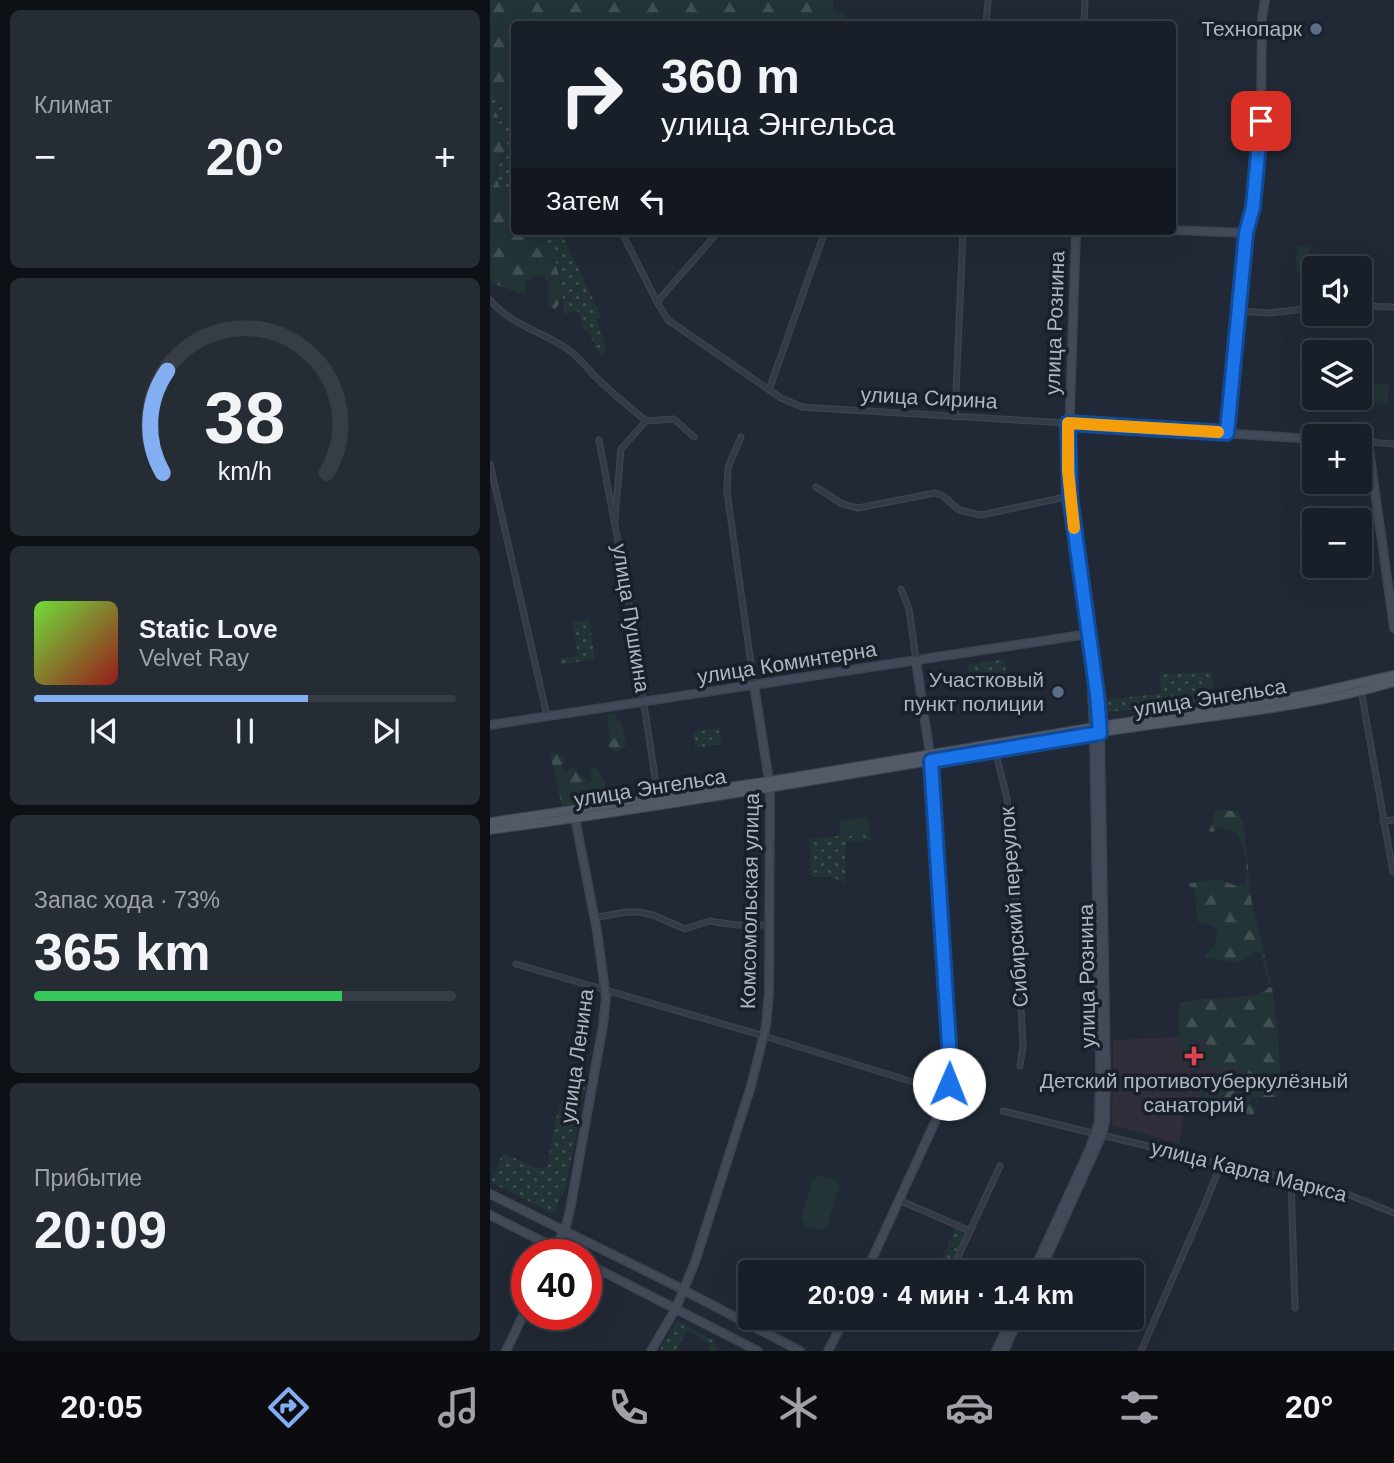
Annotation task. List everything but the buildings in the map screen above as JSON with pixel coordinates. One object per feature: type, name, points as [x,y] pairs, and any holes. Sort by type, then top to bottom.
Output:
[{"type":"main road","name":"улица Энгельса","points":[[490,822],[574,814],[1306,698],[1376,683],[1394,675]]},
{"type":"main road","name":"улица Энгельса","points":[[1376,683],[1394,682]]},
{"type":"main road","name":"улица Энгельса","points":[[931,758],[995,750],[1097,730]]},
{"type":"main road","name":"улица Энгельса","points":[[490,830],[659,798],[769,784]]},
{"type":"street","points":[[986,21],[988,0]]},
{"type":"street","points":[[1084,21],[1085,0]]},
{"type":"street","points":[[1227,433],[1246,233],[1253,207],[1261,121],[1263,0]]},
{"type":"street","points":[[1176,230],[1246,233]]},
{"type":"street","name":"улица Сирина","points":[[623,235],[657,302],[672,323],[769,390],[808,408],[1302,438]]},
{"type":"street","points":[[657,302],[716,235]]},
{"type":"street","points":[[769,390],[824,235]]},
{"type":"street","points":[[955,417],[963,235]]},
{"type":"street","name":"улица Рознина","points":[[1045,1260],[1099,1134],[1105,1112],[1097,730],[1092,666],[1070,496],[1068,423],[1076,235]]},
{"type":"street","points":[[490,300],[500,312],[577,356],[599,380],[646,421]]},
{"type":"street","points":[[1372,306],[1394,307]]},
{"type":"street","points":[[1238,311],[1269,313],[1302,309]]},
{"type":"street","points":[[615,520],[621,449],[646,421],[674,419],[694,437]]},
{"type":"street","name":"Комсомольская улица","points":[[651,1351],[684,1290],[747,1100],[764,1035],[769,1000],[769,784],[727,492],[730,460],[741,437]]},
{"type":"street","name":"улица Пушкина","points":[[599,440],[615,520],[659,798]]},
{"type":"street","points":[[1372,443],[1394,444]]},
{"type":"street","points":[[490,464],[547,717]]},
{"type":"street","points":[[816,487],[842,504],[858,508],[936,493],[959,510],[981,515],[1070,496]]},
{"type":"street","points":[[1372,492],[1394,628]]},
{"type":"street","points":[[872,1260],[949,1093],[951,1068],[931,758],[909,609],[901,589]]},
{"type":"street","name":"улица Коминтерна","points":[[490,725],[1088,634]]},
{"type":"street","points":[[1360,687],[1393,872]]},
{"type":"street","name":"Сибирский переулок","points":[[995,750],[1007,798],[1016,883],[1023,1046],[1020,1066]]},
{"type":"street","name":"улица Ленина","points":[[560,1239],[570,1210],[603,1025],[606,989],[574,814]]},
{"type":"street","points":[[1383,821],[1394,820]]},
{"type":"street","points":[[594,918],[631,912],[653,915],[685,929],[709,921],[736,925],[770,925]]},
{"type":"street","points":[[516,964],[764,1035],[949,1093]]},
{"type":"street","name":"улица Карла Маркса","points":[[1003,1111],[1221,1164],[1291,1178],[1342,1192],[1394,1213]]},
{"type":"street","name":"улица Рознина","points":[[1039,1260],[1099,1134]]},
{"type":"street","points":[[1141,1351],[1221,1164]]},
{"type":"street","points":[[957,1260],[1000,1166]]},
{"type":"street","points":[[1291,1178],[1295,1308]]},
{"type":"street","points":[[490,1194],[800,1351]]},
{"type":"street","points":[[899,1200],[970,1231]]},
{"type":"street","points":[[490,1215],[533,1239]]},
{"type":"street","points":[[602,1271],[758,1351]]},
{"type":"street","points":[[506,1351],[516,1330]]},
{"type":"street","points":[[828,1351],[839,1330]]},
{"type":"street","points":[[996,1351],[1006,1330]]},
{"type":"street","points":[[1004,1351],[1014,1330]]},
{"type":"shaded area","name":"Детский противотуберкулёзный санаторий","points":[[1269,994],[1277,1094],[1186,1100],[1179,1144],[1112,1125],[1113,1040],[1180,1037],[1180,1002]]},
{"type":"green space","points":[[490,0],[833,0],[833,10],[846,15],[847,21],[511,21],[511,124],[490,83]]},
{"type":"green space","points":[[490,84],[511,124],[511,197],[502,190],[497,178],[499,165],[506,152],[490,103]]},
{"type":"green space","points":[[490,103],[498,116],[497,124],[508,145],[496,172],[498,183],[511,197],[511,235],[540,235],[557,270],[560,302],[555,309],[549,306],[549,285],[539,274],[526,281],[525,295],[490,282]]},
{"type":"green space","points":[[540,235],[564,235],[601,316],[596,319],[607,349],[600,356],[588,331],[584,330],[578,311],[565,314],[559,270]]},
{"type":"green space","points":[[1297,246],[1310,247],[1309,256],[1302,256],[1302,272],[1295,271]]},
{"type":"green space","points":[[1372,384],[1389,385],[1387,404],[1372,403]]},
{"type":"green space","points":[[589,620],[595,659],[560,665],[559,659],[578,656],[573,622]]},
{"type":"green space","points":[[1004,659],[1007,677],[970,683],[967,665]]},
{"type":"green space","points":[[1212,672],[1214,687],[1210,700],[1155,709],[1107,712],[1105,700],[1161,693],[1160,674]]},
{"type":"green space","points":[[608,714],[613,714],[622,724],[626,746],[616,753],[608,746]]},
{"type":"green space","points":[[719,728],[722,744],[695,748],[693,732]]},
{"type":"green space","points":[[551,750],[567,758],[562,765],[564,771],[574,768],[589,783],[592,780],[590,770],[593,767],[597,769],[606,782],[603,792],[605,795],[616,793],[621,796],[629,792],[633,794],[582,804],[571,796],[575,804],[562,806]]},
{"type":"green space","points":[[1219,809],[1238,812],[1243,822],[1252,904],[1271,982],[1269,983],[1260,952],[1236,962],[1204,956],[1215,946],[1218,931],[1214,926],[1197,921],[1195,891],[1188,884],[1219,880],[1239,886],[1245,884],[1247,870],[1246,857],[1236,832],[1219,827],[1213,832],[1209,831],[1214,820],[1214,811]]},
{"type":"green space","points":[[868,817],[870,833],[841,837],[839,821]]},
{"type":"green space","points":[[870,833],[871,840],[846,842],[845,883],[831,877],[811,875],[810,839]]},
{"type":"green space","points":[[1272,988],[1278,1032],[1281,1091],[1276,1097],[1252,1098],[1250,1104],[1256,1109],[1253,1115],[1245,1114],[1226,1103],[1208,1106],[1199,1092],[1202,1077],[1240,1077],[1244,1073],[1207,1067],[1202,1056],[1208,1046],[1201,1038],[1195,1040],[1191,1047],[1196,1059],[1193,1062],[1188,1060],[1180,1034],[1180,1007],[1189,1001],[1200,999],[1243,999]]},
{"type":"green space","points":[[577,1076],[587,1078],[566,1185],[554,1214],[491,1182],[503,1153],[537,1168],[547,1166],[560,1106],[570,1084]]},
{"type":"green space","points":[[820,1175],[836,1180],[840,1185],[827,1226],[821,1230],[805,1226],[801,1218],[813,1179]]},
{"type":"green space","points":[[956,1228],[966,1233],[954,1260],[941,1260]]},
{"type":"green space","points":[[677,1321],[714,1341],[717,1351],[707,1351],[710,1345],[687,1330],[676,1351],[659,1351]]},
{"type":"slow traffic","points":[[1074,528],[1068,471],[1068,423],[1218,432]]},
{"type":"place","name":"Технопарк","points":[[1316,29]]},
{"type":"place","name":"Участковый пункт полиции","points":[[1058,692]]},
{"type":"place","name":"Детский противотуберкулёзный санаторий","points":[[1194,1056]]},
{"type":"route","points":[[949,1084],[950,1061],[931,761],[1100,733],[1070,496],[1068,423],[1227,433],[1246,233],[1253,207],[1261,121]]}]
